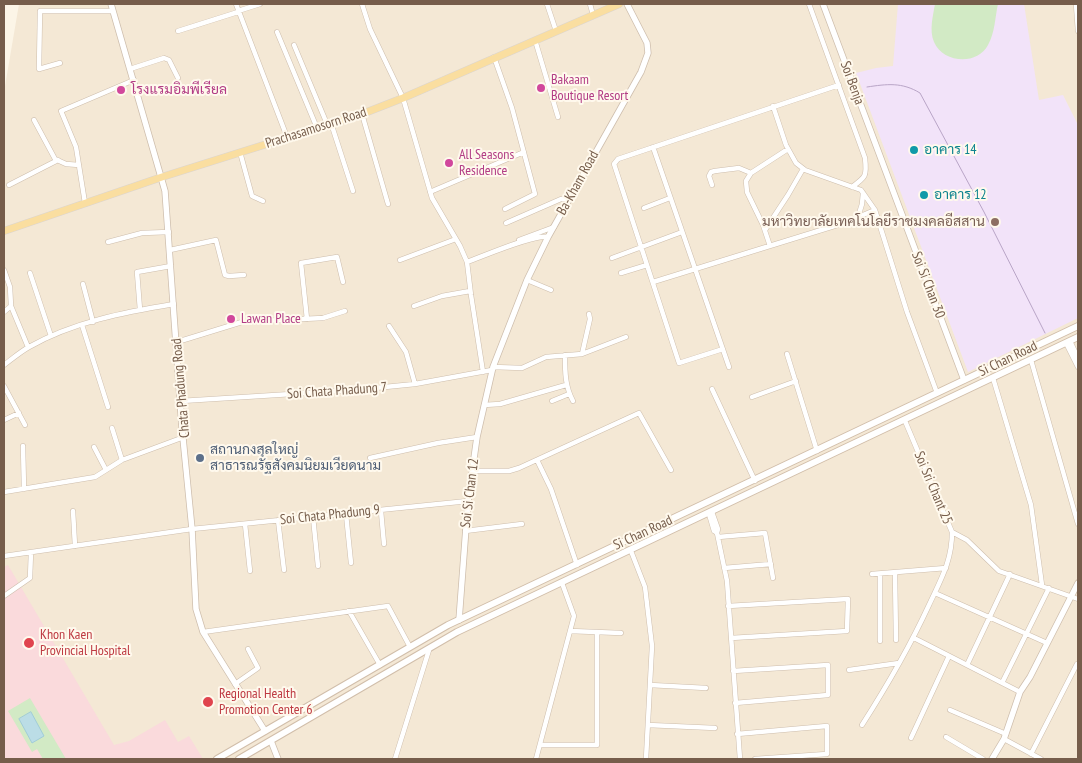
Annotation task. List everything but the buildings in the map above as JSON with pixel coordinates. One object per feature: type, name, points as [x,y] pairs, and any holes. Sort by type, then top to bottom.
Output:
[{"type":"main road","name":"Prachasamosorn Road","points":[[4,231],[162,177],[362,114],[620,4]]},
{"type":"main road","name":"Si Chan Road","points":[[217,759],[459,620],[1078,326]]},
{"type":"main road","name":"Si Chan Road","points":[[239,759],[461,631],[1078,337]]},
{"type":"main road","points":[[937,393],[941,402]]},
{"type":"main road","points":[[459,620],[461,631]]},
{"type":"main road","name":"Chata Phadung Road","points":[[265,731],[271,741]]},
{"type":"street","name":"Chata Phadung Road","points":[[111,4],[165,191],[180,401],[192,529],[196,609],[203,632],[265,731]]},
{"type":"street","points":[[236,4],[287,137]]},
{"type":"street","points":[[178,31],[260,4]]},
{"type":"street","points":[[362,4],[370,29],[403,98],[432,198],[467,262],[483,372]]},
{"type":"street","points":[[547,4],[556,31]]},
{"type":"street","points":[[590,4],[594,15]]},
{"type":"street","name":"Ba-Kham Road","points":[[493,369],[527,280],[548,237],[646,63],[647,43],[627,4]]},
{"type":"street","points":[[809,4],[866,158],[866,174],[864,178],[852,187]]},
{"type":"street","name":"Soi Benja","points":[[823,4],[881,162]]},
{"type":"street","points":[[1076,4],[1078,31]]},
{"type":"street","points":[[60,63],[39,69],[40,11],[113,11]]},
{"type":"street","points":[[277,32],[317,128]]},
{"type":"street","points":[[535,40],[558,117]]},
{"type":"street","points":[[294,45],[329,124],[353,191]]},
{"type":"street","points":[[130,69],[164,58],[169,60],[178,78]]},
{"type":"street","points":[[494,58],[512,108],[535,194],[505,209]]},
{"type":"street","points":[[86,203],[76,147],[60,111],[134,80]]},
{"type":"street","points":[[723,349],[679,363],[614,164],[618,159],[839,84]]},
{"type":"street","points":[[773,106],[788,149],[796,163],[803,169],[863,193],[876,210],[907,312],[937,393]]},
{"type":"street","points":[[362,114],[388,204]]},
{"type":"street","points":[[34,120],[55,159],[66,164],[79,165]]},
{"type":"street","points":[[653,147],[729,367]]},
{"type":"street","points":[[770,246],[765,230],[747,192],[746,182],[751,173],[788,149]]},
{"type":"street","points":[[240,152],[252,196],[263,201]]},
{"type":"street","points":[[430,192],[524,152]]},
{"type":"street","points":[[9,185],[58,160]]},
{"type":"street","name":"Soi Si Chan 30","points":[[881,162],[964,380]]},
{"type":"street","points":[[712,185],[710,176],[711,172],[715,170],[739,168],[751,173]]},
{"type":"street","points":[[765,230],[803,169]]},
{"type":"street","points":[[858,217],[863,193]]},
{"type":"street","points":[[644,208],[670,198]]},
{"type":"street","points":[[506,223],[561,199],[569,199]]},
{"type":"street","points":[[653,282],[844,223],[876,210]]},
{"type":"street","points":[[519,240],[554,227]]},
{"type":"street","points":[[108,242],[142,233],[169,232]]},
{"type":"street","points":[[612,258],[682,232]]},
{"type":"street","points":[[467,262],[532,239],[548,237]]},
{"type":"street","points":[[400,260],[456,239]]},
{"type":"street","points":[[170,250],[216,240],[224,275],[244,275]]},
{"type":"street","points":[[307,319],[301,263],[337,257],[343,282]]},
{"type":"street","points":[[621,273],[647,265]]},
{"type":"street","points":[[140,310],[137,272],[171,266]]},
{"type":"street","points":[[4,270],[10,287],[11,306],[28,347]]},
{"type":"street","points":[[30,273],[51,336]]},
{"type":"street","points":[[527,280],[551,290]]},
{"type":"street","points":[[83,284],[93,322]]},
{"type":"street","points":[[414,306],[442,296],[470,291]]},
{"type":"street","points":[[4,364],[28,347],[51,336],[82,325],[140,310],[174,304]]},
{"type":"street","points":[[4,312],[11,306]]},
{"type":"street","points":[[177,342],[242,322],[323,318],[345,311]]},
{"type":"street","points":[[582,354],[590,318],[589,314]]},
{"type":"street","points":[[82,325],[108,407]]},
{"type":"street","points":[[390,326],[406,352],[415,384]]},
{"type":"street","name":"Soi Chata Phadung 7","points":[[180,401],[355,390],[415,384],[493,369],[522,368],[546,357],[582,354],[626,338]]},
{"type":"street","points":[[1068,342],[1078,358]]},
{"type":"street","points":[[1068,342],[1078,367]]},
{"type":"street","points":[[787,354],[817,451]]},
{"type":"street","points":[[565,355],[564,375],[573,401]]},
{"type":"street","points":[[1031,360],[1078,524]]},
{"type":"street","name":"Soi Si Chan 12","points":[[459,620],[465,531],[472,471],[477,437],[493,369]]},
{"type":"street","points":[[993,378],[1031,505],[1042,585]]},
{"type":"street","points":[[752,397],[796,381]]},
{"type":"street","points":[[484,405],[500,404],[566,385]]},
{"type":"street","points":[[4,386],[25,425]]},
{"type":"street","points":[[712,389],[755,481]]},
{"type":"street","points":[[552,401],[569,394]]},
{"type":"street","points":[[4,420],[19,413]]},
{"type":"street","points":[[472,471],[509,471],[538,460],[639,413],[671,470]]},
{"type":"street","name":"Soi Sri Chant 25","points":[[905,421],[952,532],[967,540],[999,571],[1078,599]]},
{"type":"street","points":[[112,428],[122,460]]},
{"type":"street","points":[[4,492],[95,477],[122,460],[184,437]]},
{"type":"street","points":[[370,458],[438,443],[477,437]]},
{"type":"street","points":[[23,446],[24,489]]},
{"type":"street","points":[[94,447],[106,470]]},
{"type":"street","points":[[538,460],[551,489],[577,565]]},
{"type":"street","name":"Soi Chata Phadung 9","points":[[4,556],[192,529],[468,501]]},
{"type":"street","points":[[380,510],[384,544]]},
{"type":"street","points":[[73,511],[75,546]]},
{"type":"street","points":[[710,513],[718,529],[724,568],[740,759]]},
{"type":"street","points":[[346,514],[351,563]]},
{"type":"street","points":[[313,517],[318,566]]},
{"type":"street","points":[[278,520],[284,570]]},
{"type":"street","points":[[246,524],[250,571]]},
{"type":"street","points":[[465,531],[522,524]]},
{"type":"street","points":[[862,725],[914,638],[935,593],[952,550],[952,532]]},
{"type":"street","points":[[718,535],[765,533],[773,578]]},
{"type":"street","points":[[631,551],[645,587],[652,646],[646,759]]},
{"type":"street","points":[[4,596],[30,578],[30,552]]},
{"type":"street","points":[[724,568],[771,564]]},
{"type":"street","points":[[872,574],[946,568]]},
{"type":"street","points":[[895,572],[896,640]]},
{"type":"street","points":[[880,574],[880,641]]},
{"type":"street","points":[[967,665],[1010,574]]},
{"type":"street","points":[[536,759],[574,616],[562,583]]},
{"type":"street","points":[[992,759],[1005,737],[1020,692],[1078,583]]},
{"type":"street","points":[[1002,683],[1048,588]]},
{"type":"street","points":[[935,593],[1047,643]]},
{"type":"street","points":[[728,606],[848,598],[848,631],[731,638]]},
{"type":"street","points":[[203,632],[388,606],[410,647]]},
{"type":"street","points":[[349,611],[380,665]]},
{"type":"street","points":[[570,631],[620,633]]},
{"type":"street","points":[[540,745],[597,746],[597,632]]},
{"type":"street","points":[[914,638],[1020,692]]},
{"type":"street","points":[[235,684],[258,668],[248,649]]},
{"type":"street","points":[[395,759],[429,650]]},
{"type":"street","points":[[911,738],[949,656]]},
{"type":"street","points":[[849,670],[899,663]]},
{"type":"street","points":[[1031,754],[1077,664]]},
{"type":"street","points":[[733,671],[828,665],[828,695],[735,703]]},
{"type":"street","points":[[650,685],[706,688]]},
{"type":"street","points":[[950,710],[1005,737],[1041,759]]},
{"type":"street","points":[[648,725],[715,728]]},
{"type":"street","points":[[737,734],[827,726],[827,754],[755,759]]},
{"type":"street","points":[[946,738],[983,759]]},
{"type":"street","name":"Chata Phadung Road","points":[[271,741],[278,759]]},
{"type":"shaded area","points":[[19,4],[1078,4],[1078,759],[4,759],[4,92]]},
{"type":"shaded area","name":"มหาวิทยาลัยเทคโนโลยีราชมงคลอีสสาน","points":[[898,4],[1024,4],[1039,100],[1063,95],[1078,125],[1078,318],[968,372],[856,73],[893,66]]},
{"type":"shaded area","name":"Khon Kaen Provincial Hospital","points":[[8,565],[114,745],[129,741],[165,720],[178,742],[189,736],[203,759],[4,759],[4,567]]},
{"type":"green space","points":[[935,4],[998,4],[992,35],[983,52],[968,59],[960,59],[952,58],[938,49],[932,33]]},
{"type":"green space","points":[[30,698],[66,759],[43,759],[37,749],[32,752],[8,711]]},
{"type":"water","points":[[31,712],[44,736],[32,743],[19,719]]},
{"type":"tram line","points":[[867,87],[901,85],[920,93],[984,212],[1045,333]]},
{"type":"place","name":"Bakaam Boutique Resort","points":[[541,88]]},
{"type":"place","name":"โรงแรมอิมพีเรียล","points":[[121,90]]},
{"type":"place","name":"อาคาร 14","points":[[914,150]]},
{"type":"place","name":"All Seasons Residence","points":[[449,163]]},
{"type":"place","name":"อาคาร 12","points":[[924,195]]},
{"type":"place","name":"มหาวิทยาลัยเทคโนโลยีราชมงคลอีสสาน","points":[[995,222]]},
{"type":"place","name":"Lawan Place","points":[[231,319]]},
{"type":"place","name":"สถานกงสุลใหญ่ สาธารณรัฐสังคมนิยมเวียดนาม","points":[[200,458]]},
{"type":"place","name":"Khon Kaen Provincial Hospital","points":[[29,643]]},
{"type":"place","name":"Regional Health Promotion Center 6","points":[[208,702]]}]
